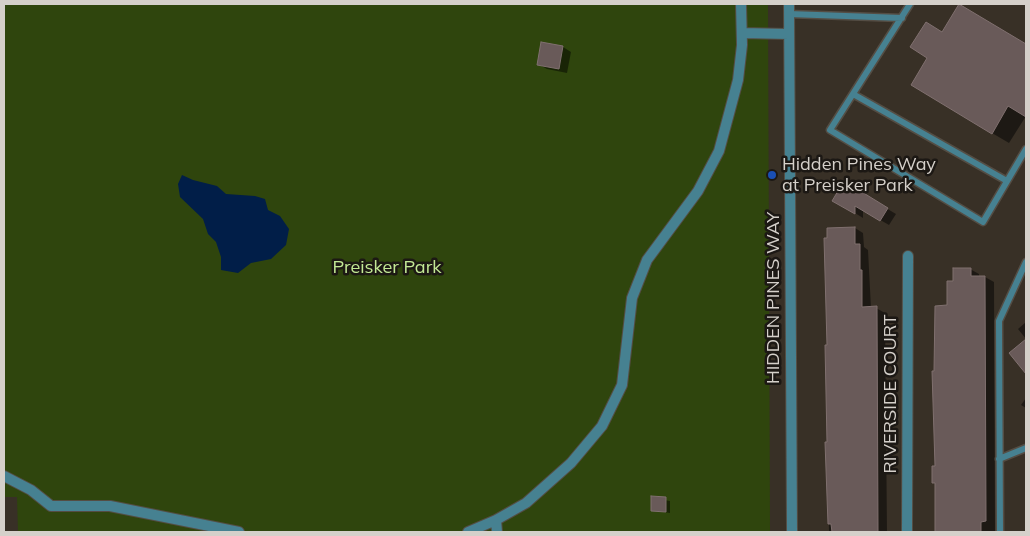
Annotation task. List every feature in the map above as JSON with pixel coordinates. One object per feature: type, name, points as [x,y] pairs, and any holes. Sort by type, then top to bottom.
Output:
[{"type":"street","points":[[468,532],[496,520],[526,503],[571,463],[602,426],[622,385],[632,298],[647,260],[698,191],[719,152],[738,80],[742,33],[741,4]]},
{"type":"street","name":"HIDDEN PINES WAY","points":[[789,9],[792,532]]},
{"type":"street","points":[[742,33],[789,34]]},
{"type":"street","name":"RIVERSIDE COURT","points":[[908,256],[908,532]]},
{"type":"street","points":[[4,476],[31,490],[51,506],[110,506],[239,532]]},
{"type":"street","points":[[496,520],[498,532]]},
{"type":"lane","points":[[910,4],[830,130],[982,222],[1026,149]]},
{"type":"lane","points":[[789,9],[902,18]]},
{"type":"lane","points":[[853,94],[1007,181]]},
{"type":"lane","points":[[1000,532],[999,321],[1026,262]]},
{"type":"lane","points":[[999,460],[1026,448]]},
{"type":"green space","name":"Preisker Park","points":[[4,4],[768,4],[770,532],[18,532],[17,497],[4,497]]},
{"type":"water","points":[[182,175],[217,186],[226,194],[255,196],[265,199],[268,210],[280,216],[289,229],[286,245],[271,259],[251,263],[238,273],[221,270],[221,257],[216,242],[208,234],[203,219],[180,197],[178,184]]},
{"type":"building","points":[[959,4],[1026,44],[1026,117],[1008,106],[992,134],[911,85],[927,58],[910,47],[926,22],[942,32]]},
{"type":"building","points":[[541,42],[563,46],[559,69],[537,65]]},
{"type":"building","points":[[844,181],[888,208],[880,221],[855,206],[855,214],[832,201]]},
{"type":"building","points":[[855,227],[855,244],[860,244],[862,307],[877,306],[878,532],[832,532],[831,524],[828,524],[825,442],[827,442],[825,345],[827,345],[824,238],[827,238],[827,228]]},
{"type":"building","points":[[953,268],[971,268],[971,276],[985,276],[986,521],[981,522],[981,532],[935,532],[935,483],[932,483],[932,466],[935,466],[932,371],[934,371],[935,306],[947,305],[947,281],[953,281]]},
{"type":"building","points":[[1026,339],[1026,374],[1009,353]]},
{"type":"building","points":[[651,496],[666,497],[666,512],[651,511]]},
{"type":"place","name":"Hidden Pines Way at Preisker Park","points":[[772,175]]}]
